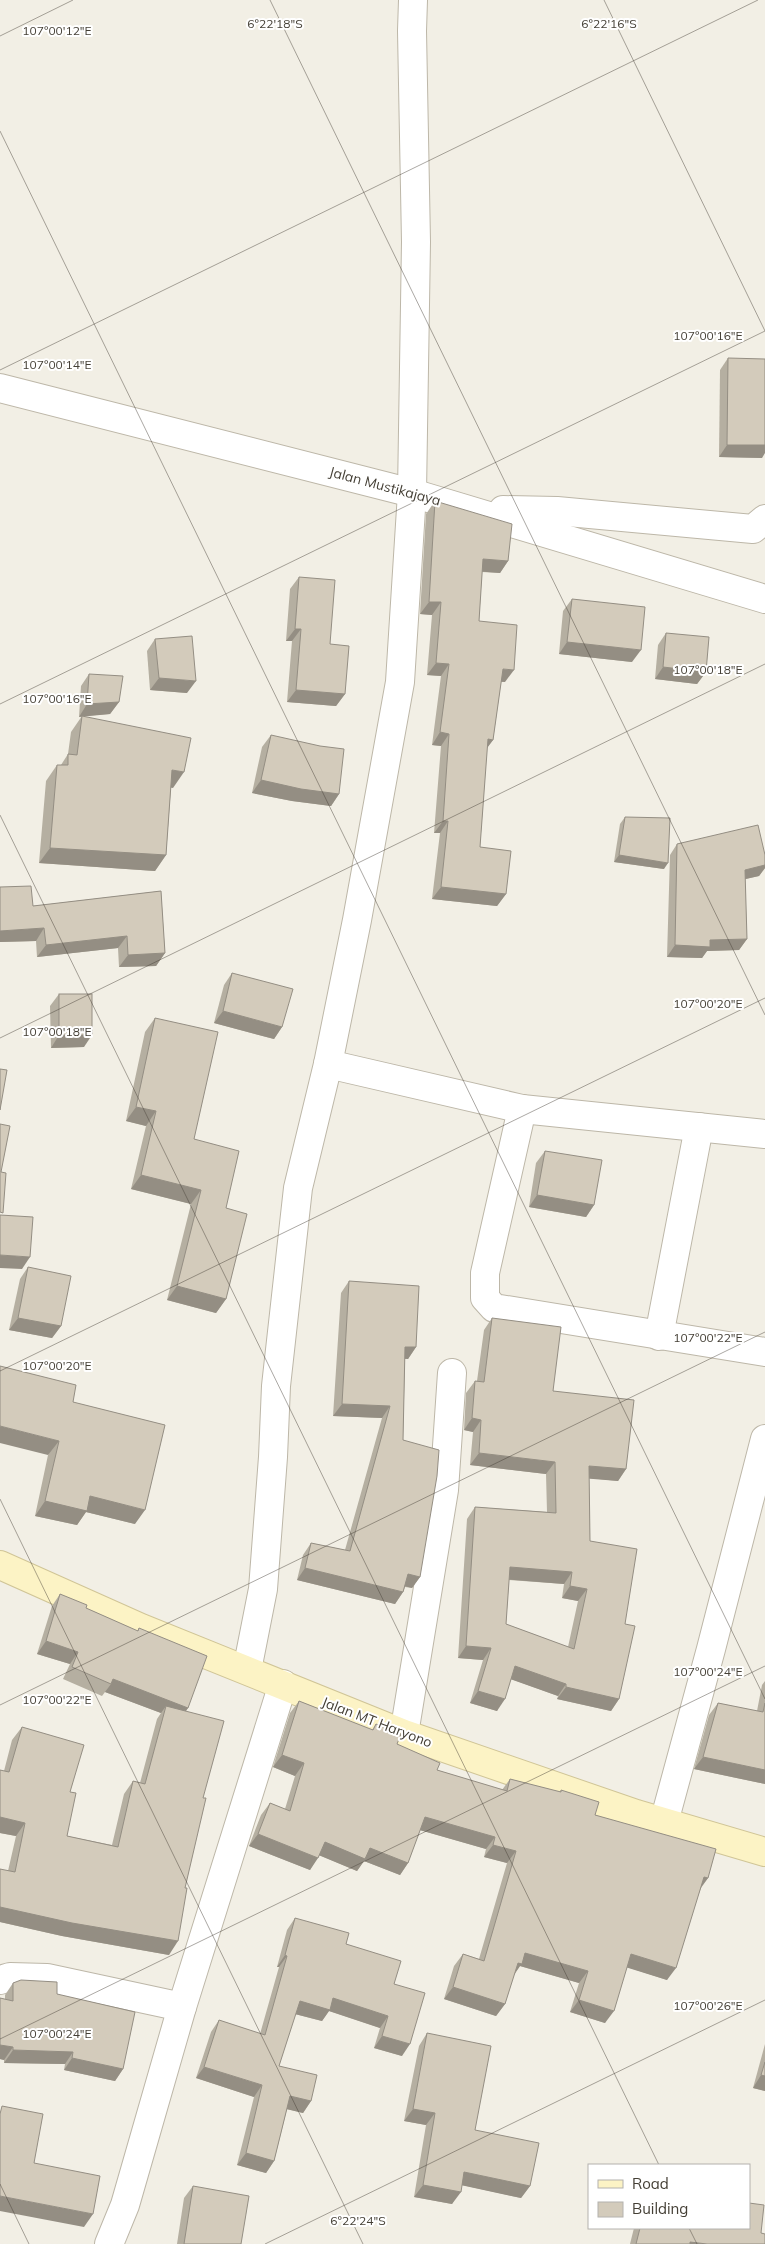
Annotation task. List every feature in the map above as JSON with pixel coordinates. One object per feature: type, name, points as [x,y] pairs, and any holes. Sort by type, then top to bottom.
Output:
[{"type":"main road","name":"Jalan MT Haryono","points":[[0,1565],[141,1628],[404,1734],[664,1822],[765,1852]]},
{"type":"street","points":[[247,1670],[263,1589],[273,1457],[276,1386],[298,1188],[328,1064],[357,920],[400,682],[412,493],[416,242],[412,31],[414,0]]},
{"type":"street","name":"Jalan Mustikajaya","points":[[0,388],[412,493],[765,599]]},
{"type":"street","points":[[470,509],[557,511],[753,529],[765,519]]},
{"type":"street","points":[[328,1064],[522,1109],[765,1134]]},
{"type":"street","points":[[522,1109],[484,1273],[485,1298],[494,1308],[765,1352]]},
{"type":"street","points":[[659,1336],[700,1127]]},
{"type":"street","points":[[404,1734],[444,1490],[452,1373]]},
{"type":"street","points":[[664,1822],[765,1439]]},
{"type":"street","points":[[109,2244],[125,2205],[182,2007],[283,1684]]},
{"type":"street","points":[[0,1980],[10,1977],[47,1978],[182,2007]]},
{"type":"building","points":[[728,358],[765,359],[765,445],[727,445]]},
{"type":"building","points":[[435,501],[512,524],[508,561],[483,559],[479,621],[517,625],[514,670],[503,669],[493,740],[488,739],[480,847],[511,851],[506,894],[441,887],[448,821],[443,821],[449,734],[440,732],[449,664],[436,663],[441,602],[429,602]]},
{"type":"building","points":[[299,577],[335,580],[330,644],[349,646],[345,694],[296,690],[301,629],[295,629]]},
{"type":"building","points":[[572,599],[645,607],[641,650],[567,642]]},
{"type":"building","points":[[666,633],[709,637],[706,672],[663,667]]},
{"type":"building","points":[[192,636],[196,681],[159,678],[155,639]]},
{"type":"building","points":[[89,674],[123,676],[119,702],[87,704]]},
{"type":"building","points":[[82,716],[191,738],[184,772],[172,770],[166,855],[50,848],[57,765],[68,765],[68,754],[77,755]]},
{"type":"building","points":[[271,735],[320,746],[344,749],[339,794],[301,789],[261,780]]},
{"type":"building","points":[[625,817],[670,818],[668,863],[619,855]]},
{"type":"building","points":[[758,825],[765,855],[765,865],[745,870],[747,939],[710,940],[710,947],[675,945],[677,844]]},
{"type":"building","points":[[31,886],[33,906],[161,891],[165,953],[128,955],[127,936],[46,945],[44,928],[0,931],[0,887]]},
{"type":"building","points":[[232,973],[293,989],[282,1027],[223,1011]]},
{"type":"building","points":[[59,994],[92,994],[92,1035],[59,1035]]},
{"type":"building","points":[[155,1018],[218,1032],[194,1139],[239,1151],[226,1208],[247,1214],[226,1299],[177,1286],[201,1190],[141,1175],[156,1111],[136,1107]]},
{"type":"building","points":[[0,1069],[7,1070],[0,1110]]},
{"type":"building","points":[[0,1124],[10,1126],[1,1172],[6,1173],[3,1213],[0,1212]]},
{"type":"building","points":[[545,1151],[602,1160],[594,1205],[537,1195]]},
{"type":"building","points":[[0,1215],[33,1217],[30,1257],[0,1255]]},
{"type":"building","points":[[28,1267],[71,1276],[61,1326],[18,1318]]},
{"type":"building","points":[[349,1281],[419,1286],[416,1347],[405,1347],[403,1440],[439,1450],[437,1476],[420,1577],[408,1574],[403,1592],[305,1568],[311,1543],[350,1551],[390,1406],[342,1404]]},
{"type":"building","points":[[492,1318],[561,1327],[553,1391],[634,1400],[626,1469],[589,1466],[590,1541],[637,1549],[625,1624],[635,1626],[619,1699],[566,1687],[566,1684],[515,1666],[505,1699],[478,1691],[491,1648],[466,1646],[475,1507],[556,1513],[555,1462],[479,1453],[481,1420],[472,1418],[475,1381],[484,1382]],"holes":[[[510,1567],[572,1572],[570,1586],[587,1589],[574,1649],[506,1624]]]},
{"type":"building","points":[[0,1366],[76,1385],[73,1402],[165,1425],[145,1510],[90,1496],[87,1511],[45,1501],[59,1441],[0,1426]]},
{"type":"building","points":[[60,1594],[87,1605],[86,1608],[138,1631],[139,1628],[207,1656],[188,1708],[113,1679],[111,1684],[72,1667],[78,1652],[46,1641]]},
{"type":"building","points":[[299,1701],[373,1730],[376,1724],[401,1734],[397,1744],[440,1763],[437,1770],[507,1791],[510,1779],[561,1792],[561,1790],[599,1802],[595,1815],[716,1849],[708,1878],[704,1877],[676,1968],[631,1954],[614,2011],[579,2000],[588,1971],[525,1953],[522,1964],[518,1963],[505,2004],[453,1987],[463,1954],[484,1961],[516,1851],[493,1845],[495,1837],[425,1817],[408,1863],[370,1848],[365,1859],[325,1842],[318,1858],[258,1834],[270,1803],[290,1811],[304,1763],[282,1755]]},
{"type":"building","points":[[718,1703],[763,1712],[765,1703],[765,1770],[703,1757]]},
{"type":"building","points":[[166,1706],[224,1721],[203,1798],[206,1798],[185,1888],[187,1888],[178,1941],[72,1923],[0,1907],[0,1869],[15,1872],[25,1823],[0,1817],[0,1770],[9,1772],[22,1727],[84,1745],[70,1792],[76,1793],[67,1836],[118,1847],[133,1781],[145,1784]]},
{"type":"building","points":[[295,1918],[349,1933],[346,1944],[401,1961],[394,1984],[425,1993],[410,2044],[382,2036],[388,2016],[333,1998],[330,2010],[300,2001],[279,2066],[317,2075],[311,2101],[290,2096],[274,2161],[246,2153],[262,2085],[204,2067],[219,2020],[265,2035],[287,1956],[285,1955]]},
{"type":"building","points":[[21,1980],[57,1982],[57,1994],[135,2012],[123,2069],[72,2058],[73,2052],[13,2050],[13,2047],[0,2045],[0,1998],[13,2001],[13,1983]]},
{"type":"building","points":[[427,2033],[491,2046],[475,2130],[539,2143],[530,2186],[464,2172],[461,2192],[423,2185],[435,2113],[413,2109]]},
{"type":"building","points":[[765,2062],[765,2076],[761,2075]]},
{"type":"building","points":[[2,2106],[43,2114],[34,2163],[100,2176],[93,2214],[0,2196],[0,2114]]},
{"type":"building","points":[[193,2186],[249,2196],[241,2244],[184,2244]]},
{"type":"building","points":[[750,2203],[764,2205],[761,2233],[765,2234],[765,2244],[707,2244],[690,2242],[690,2244],[636,2244],[640,2229],[750,2229]]}]
